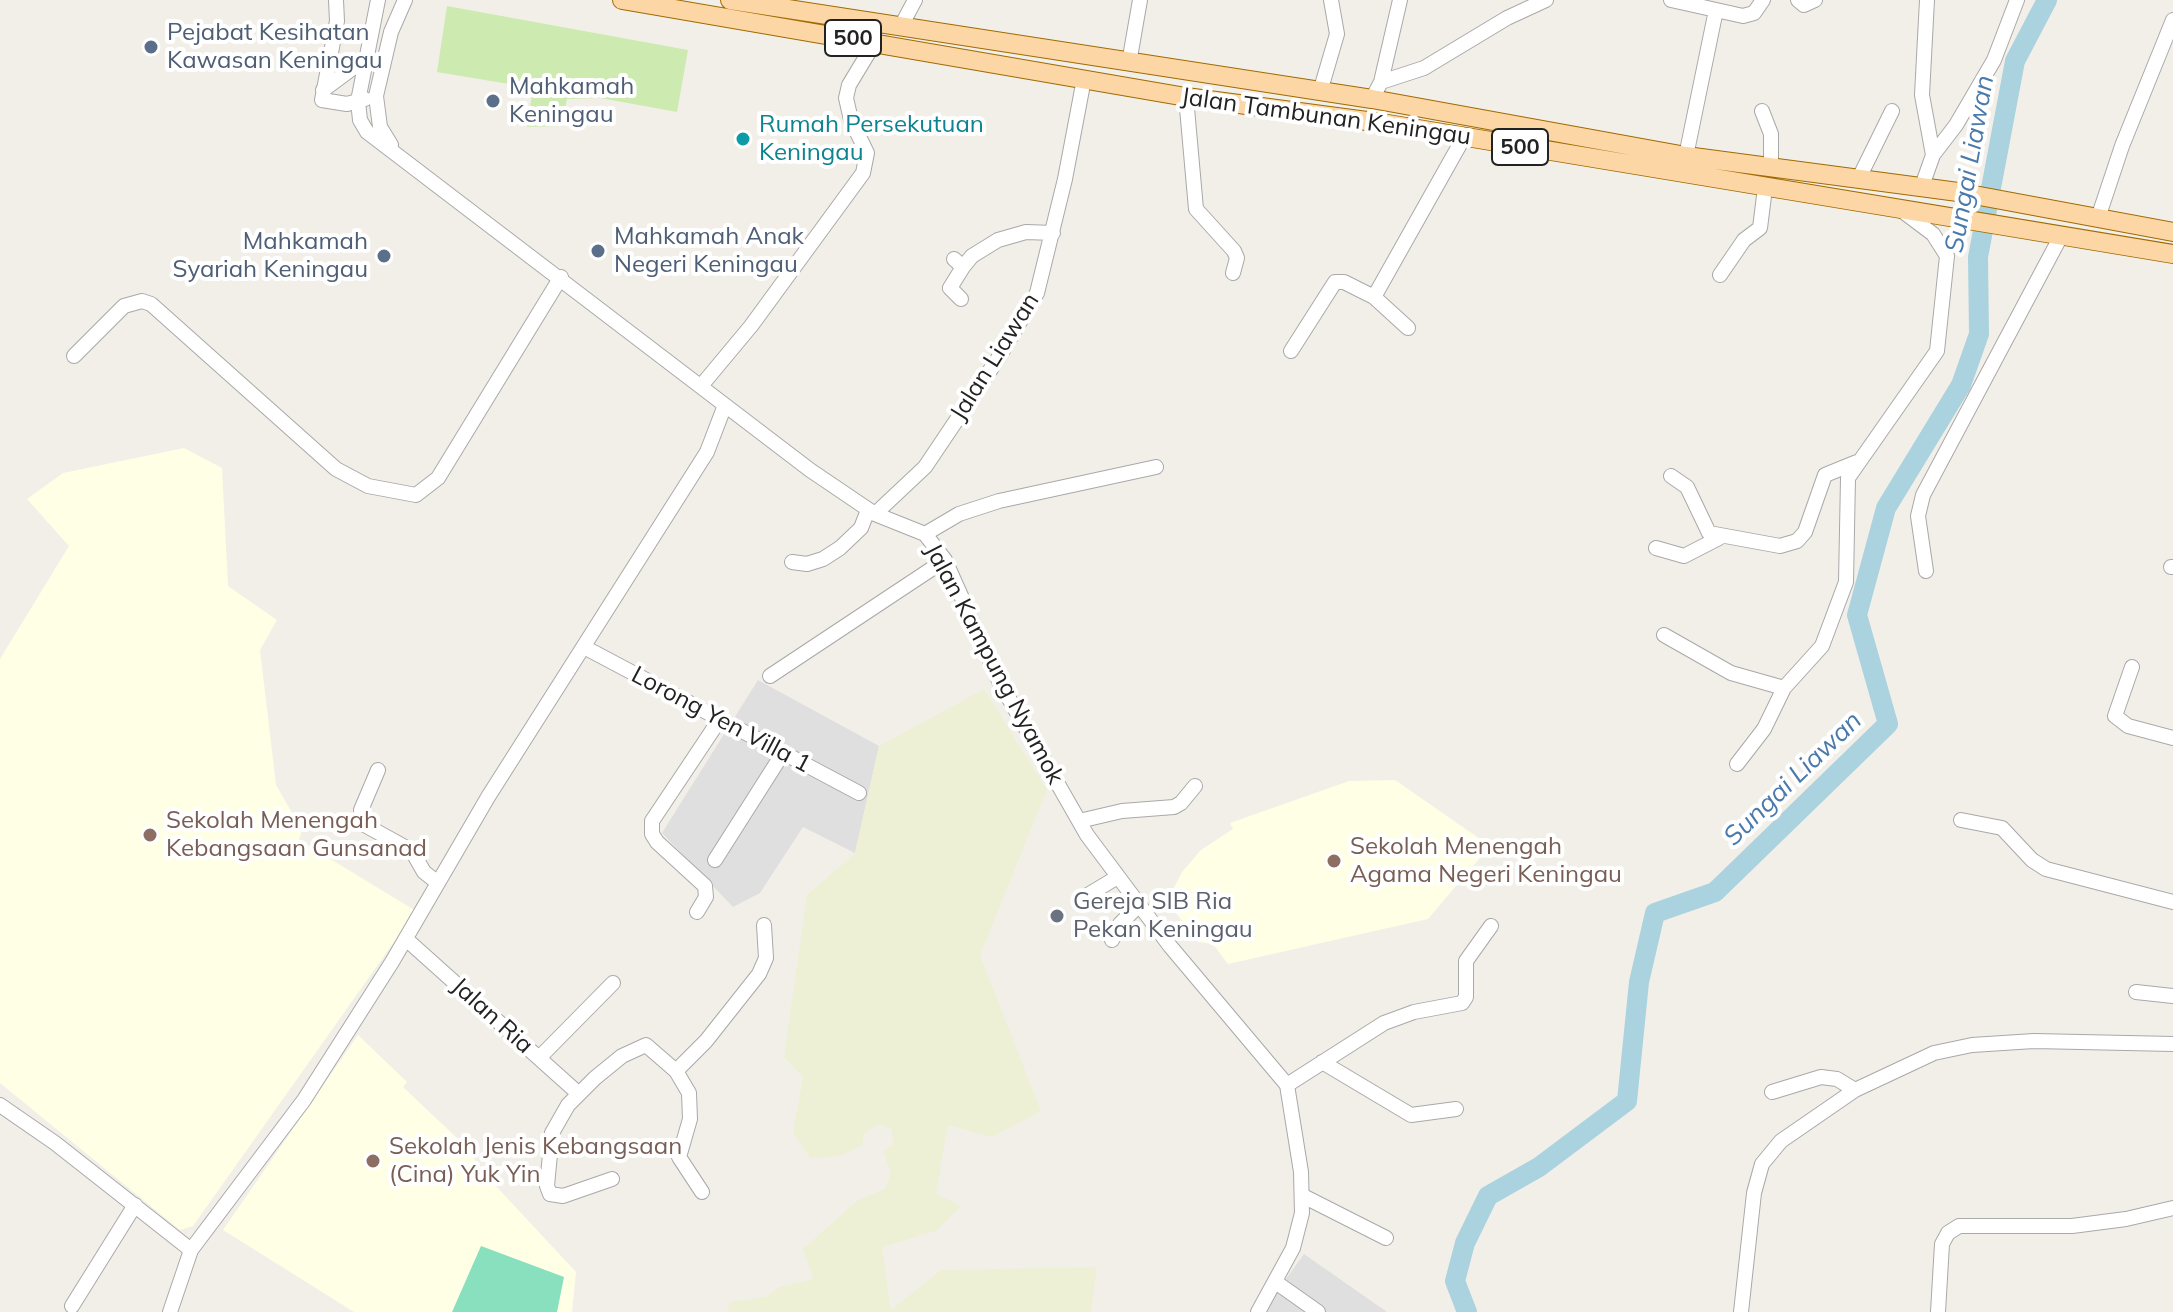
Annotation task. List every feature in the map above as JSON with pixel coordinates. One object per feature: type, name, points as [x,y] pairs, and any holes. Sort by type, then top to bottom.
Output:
[{"type":"main road","name":"Jalan Tambunan Keningau","points":[[622,0],[1186,97],[1464,137],[2173,254]]},
{"type":"main road","name":"Jalan Tambunan Keningau","points":[[730,0],[1372,99],[1686,156],[1860,176],[2019,202],[2173,232]]},
{"type":"main road","points":[[1776,167],[1816,181],[1858,189],[1873,203]]},
{"type":"street","points":[[326,97],[330,52],[337,21],[336,0]]},
{"type":"street","points":[[367,132],[360,120],[358,101],[378,0]]},
{"type":"street","name":"Jalan Kampung Nyamok","points":[[396,152],[380,127],[377,94],[391,32],[405,0]]},
{"type":"street","points":[[900,28],[915,0]]},
{"type":"street","points":[[1129,63],[1140,0]]},
{"type":"street","points":[[1320,92],[1337,34],[1331,0]]},
{"type":"street","points":[[1372,99],[1381,82],[1400,0]]},
{"type":"street","points":[[1381,82],[1424,68],[1507,18],[1546,0]]},
{"type":"street","points":[[1671,0],[1749,16],[1763,0]]},
{"type":"street","points":[[1798,0],[1804,5],[1815,0]]},
{"type":"street","points":[[1927,0],[1922,95],[1933,155]]},
{"type":"street","points":[[1922,186],[1933,155],[1956,125],[1994,60],[2017,0]]},
{"type":"street","points":[[1686,156],[1716,10]]},
{"type":"street","points":[[2098,218],[2122,146],[2173,20]]},
{"type":"street","points":[[701,386],[751,326],[863,173],[867,153],[851,120],[846,98],[849,85],[875,42]]},
{"type":"street","points":[[330,52],[339,66],[355,66]]},
{"type":"street","points":[[326,97],[355,66],[369,56]]},
{"type":"street","name":"Jalan Liawan","points":[[792,562],[815,562],[840,548],[861,528],[871,512],[925,467],[1027,314],[1043,277],[1084,79]]},
{"type":"street","points":[[326,97],[358,101],[377,94]]},
{"type":"street","name":"Jalan Kampung Nyamok","points":[[326,97],[367,132],[725,405],[871,512],[925,534],[945,560],[999,681],[1079,821],[1116,878],[1287,1085]]},
{"type":"street","points":[[1186,97],[1196,209],[1234,251],[1237,258],[1233,273]]},
{"type":"street","points":[[1762,111],[1771,134],[1776,167]]},
{"type":"street","points":[[1860,176],[1892,111]]},
{"type":"street","points":[[1374,297],[1464,137]]},
{"type":"street","points":[[1720,275],[1744,240],[1760,228],[1765,188]]},
{"type":"street","points":[[1737,764],[1764,729],[1784,688],[1822,646],[1846,582],[1847,487],[1857,462],[1926,371],[1938,345],[1947,256],[1933,234],[1897,207]]},
{"type":"street","points":[[961,299],[950,288],[958,263],[998,240],[1026,232],[1053,233]]},
{"type":"street","points":[[1926,571],[1918,516],[1923,495],[2061,236]]},
{"type":"street","points":[[74,356],[124,306],[142,301],[151,304],[336,469],[368,486],[416,495],[438,478],[561,277]]},
{"type":"street","points":[[1291,351],[1335,282],[1344,282],[1374,297],[1408,328]]},
{"type":"street","points":[[170,1312],[191,1250],[304,1100],[406,939],[707,452],[725,405]]},
{"type":"street","points":[[1671,476],[1687,487],[1709,533],[1719,538],[1780,546],[1797,541],[1805,532],[1825,475],[1857,462]]},
{"type":"street","points":[[925,534],[959,514],[999,501],[1156,467]]},
{"type":"street","points":[[1656,548],[1684,556],[1719,538]]},
{"type":"street","points":[[770,676],[945,560]]},
{"type":"street","points":[[1664,635],[1731,673],[1784,688]]},
{"type":"street","name":"Lorong Yen Villa 1","points":[[584,647],[859,793]]},
{"type":"street","points":[[2132,667],[2115,716],[2128,726],[2173,738]]},
{"type":"street","points":[[697,912],[706,897],[705,886],[657,842],[652,821],[720,719]]},
{"type":"street","points":[[715,860],[783,753]]},
{"type":"street","points":[[378,770],[361,810],[363,824],[412,851],[424,872],[438,883]]},
{"type":"street","points":[[1079,821],[1122,811],[1174,807],[1195,786]]},
{"type":"street","points":[[1961,820],[2002,828],[2032,860],[2046,869],[2173,902]]},
{"type":"street","points":[[1081,899],[1116,878]]},
{"type":"street","points":[[1112,940],[1120,924],[1138,906]]},
{"type":"street","points":[[676,1071],[706,1041],[759,974],[766,958],[764,925]]},
{"type":"street","points":[[1258,1312],[1277,1283],[1297,1236],[1303,1196],[1287,1085],[1400,1016],[1462,1003],[1466,997],[1466,961],[1491,926]]},
{"type":"street","name":"Jalan Ria","points":[[406,939],[579,1094]]},
{"type":"street","points":[[539,1058],[613,983]]},
{"type":"street","points":[[2136,992],[2173,996]]},
{"type":"street","points":[[1741,1312],[1754,1193],[1762,1164],[1781,1141],[1855,1090],[1934,1053],[1972,1045],[2034,1041],[2173,1044]]},
{"type":"street","points":[[612,1179],[563,1196],[548,1191],[552,1133],[562,1112],[612,1063],[643,1046],[651,1047],[676,1071],[687,1087],[691,1105],[679,1157],[702,1192]]},
{"type":"street","points":[[1322,1062],[1411,1115],[1456,1109]]},
{"type":"street","points":[[1772,1092],[1821,1077],[1837,1079],[1855,1090]]},
{"type":"street","points":[[0,1105],[191,1250]]},
{"type":"street","points":[[1303,1196],[1386,1238]]},
{"type":"street","points":[[72,1306],[135,1205]]},
{"type":"street","points":[[1938,1312],[1942,1244],[1948,1233],[1959,1226],[2072,1226],[2126,1219],[2173,1208]]},
{"type":"street","points":[[1277,1283],[1318,1312]]},
{"type":"shaded area","name":"Sekolah Menengah Kebangsaan Gunsanad","points":[[184,448],[222,468],[228,586],[277,620],[260,650],[276,785],[302,830],[299,840],[416,911],[193,1226],[180,1230],[0,1083],[0,659],[69,546],[27,499],[63,473]]},
{"type":"shaded area","points":[[758,680],[879,746],[855,853],[803,827],[760,893],[733,907],[662,833]]},
{"type":"shaded area","points":[[984,689],[1047,790],[980,955],[1041,1111],[992,1137],[948,1125],[936,1193],[961,1206],[936,1231],[882,1247],[891,1310],[941,1270],[1097,1267],[1091,1312],[728,1312],[729,1302],[766,1297],[779,1287],[813,1279],[803,1249],[859,1199],[885,1189],[891,1173],[883,1152],[893,1144],[892,1129],[878,1124],[864,1134],[862,1145],[840,1156],[810,1158],[793,1133],[803,1077],[784,1057],[807,895],[855,853],[879,746]]},
{"type":"shaded area","name":"Sekolah Menengah Agama Negeri Keningau","points":[[1395,780],[1490,846],[1428,919],[1228,964],[1213,944],[1198,942],[1167,901],[1182,872],[1201,850],[1233,829],[1230,823],[1349,781]]},
{"type":"shaded area","name":"Sekolah Jenis Kebangsaan (Cina) Yuk Yin","points":[[358,1035],[407,1082],[403,1087],[459,1140],[493,1183],[576,1272],[572,1312],[354,1312],[223,1230]]},
{"type":"shaded area","points":[[1304,1254],[1387,1312],[1262,1312]]},
{"type":"green space","points":[[447,6],[688,50],[677,112],[600,98],[567,99],[561,126],[527,127],[533,88],[437,72]]},
{"type":"green space","points":[[481,1246],[564,1277],[557,1312],[452,1312]]},
{"type":"waterway","name":"Sungai Liawan","points":[[1467,1312],[1455,1281],[1465,1243],[1488,1196],[1539,1167],[1627,1101],[1639,982],[1655,913],[1715,892],[1888,724],[1857,615],[1886,508],[1961,385],[1979,334],[1978,257],[2015,61],[2047,0]]},
{"type":"place","name":"Pejabat Kesihatan Kawasan Keningau","points":[[151,47]]},
{"type":"place","name":"Mahkamah Keningau","points":[[493,101]]},
{"type":"place","name":"Rumah Persekutuan Keningau","points":[[743,139]]},
{"type":"place","name":"Mahkamah Anak Negeri Keningau","points":[[598,251]]},
{"type":"place","name":"Mahkamah Syariah Keningau","points":[[384,256]]},
{"type":"place","name":"Sekolah Menengah Kebangsaan Gunsanad","points":[[150,835]]},
{"type":"place","name":"Sekolah Menengah Agama Negeri Keningau","points":[[1334,861]]},
{"type":"place","name":"Gereja SIB Ria Pekan Keningau","points":[[1057,916]]},
{"type":"place","name":"Sekolah Jenis Kebangsaan (Cina) Yuk Yin","points":[[373,1161]]}]
